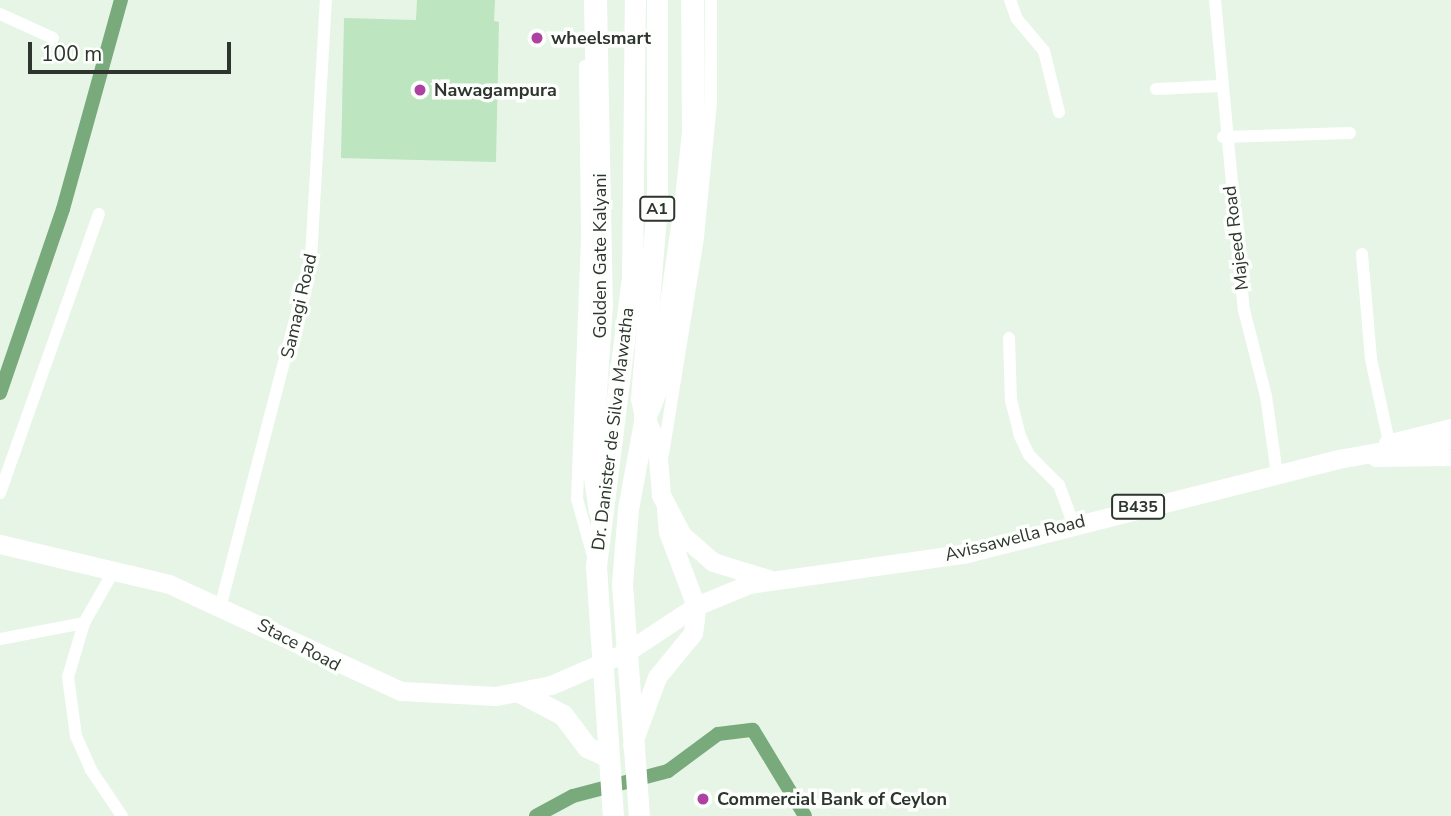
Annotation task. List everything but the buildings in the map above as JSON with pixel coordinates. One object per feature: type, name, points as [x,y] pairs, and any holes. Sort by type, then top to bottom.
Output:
[{"type":"highway","name":"Golden Gate Kalyani","points":[[595,0],[601,304],[591,451],[600,511]]},
{"type":"highway","name":"Dr. Danister de Silva Mawatha","points":[[613,816],[599,662],[596,566],[600,511],[616,430],[632,278],[635,0]]},
{"type":"highway","name":"Dr. Danister de Silva Mawatha","points":[[639,815],[625,653],[625,536],[645,416],[641,398],[657,203],[657,0]]},
{"type":"highway","points":[[645,416],[656,399],[671,305],[694,95],[692,0]]},
{"type":"highway","points":[[521,694],[563,715],[587,747],[609,761]]},
{"type":"main road","points":[[633,752],[657,677],[693,632],[696,606],[668,532],[659,477],[656,436],[645,416]]},
{"type":"main road","name":"B435","points":[[1418,447],[1451,439]]},
{"type":"main road","name":"Avissawella Road","points":[[599,662],[625,653],[696,606],[774,580],[963,554],[1073,523],[1338,459],[1418,447]]},
{"type":"main road","name":"B435","points":[[1418,447],[1451,447]]},
{"type":"main road","points":[[666,508],[703,556],[774,580]]},
{"type":"main road","name":"Stace Road","points":[[0,544],[169,584],[220,604],[352,673],[401,691],[444,697],[521,694],[599,662]]},
{"type":"street","name":"Samagi Road","points":[[220,604],[311,258],[326,0]]},
{"type":"street","points":[[584,0],[587,252],[577,499],[596,566]]},
{"type":"street","points":[[659,477],[698,237],[711,102],[711,0]]},
{"type":"street","points":[[1010,0],[1017,19],[1044,51],[1059,112]]},
{"type":"street","name":"Majeed Road","points":[[1214,0],[1223,137],[1244,310],[1266,396],[1277,474]]},
{"type":"street","points":[[0,14],[53,38]]},
{"type":"street","points":[[1156,89],[1220,86]]},
{"type":"street","points":[[1223,137],[1350,133]]},
{"type":"street","points":[[0,493],[99,214]]},
{"type":"street","points":[[1362,254],[1371,359],[1389,442]]},
{"type":"street","points":[[1009,338],[1011,400],[1020,436],[1029,455],[1059,485],[1073,523]]},
{"type":"street","points":[[1338,459],[1389,442],[1451,427]]},
{"type":"street","points":[[1338,459],[1451,458]]},
{"type":"street","points":[[113,572],[97,609],[84,624],[68,677],[76,736],[91,770],[122,816]]},
{"type":"street","points":[[0,639],[84,624]]},
{"type":"green space","name":"Nawagampura","points":[[417,0],[495,0],[494,21],[499,22],[496,162],[341,158],[344,18],[416,20]]},
{"type":"waterway","points":[[0,393],[63,209],[121,0]]},
{"type":"waterway","points":[[536,816],[573,796],[668,771],[718,734],[753,730],[805,816]]},
{"type":"place","name":"wheelsmart","points":[[537,38]]},
{"type":"place","name":"Nawagampura","points":[[420,90]]},
{"type":"place","name":"Commercial Bank of Ceylon","points":[[703,799]]}]
